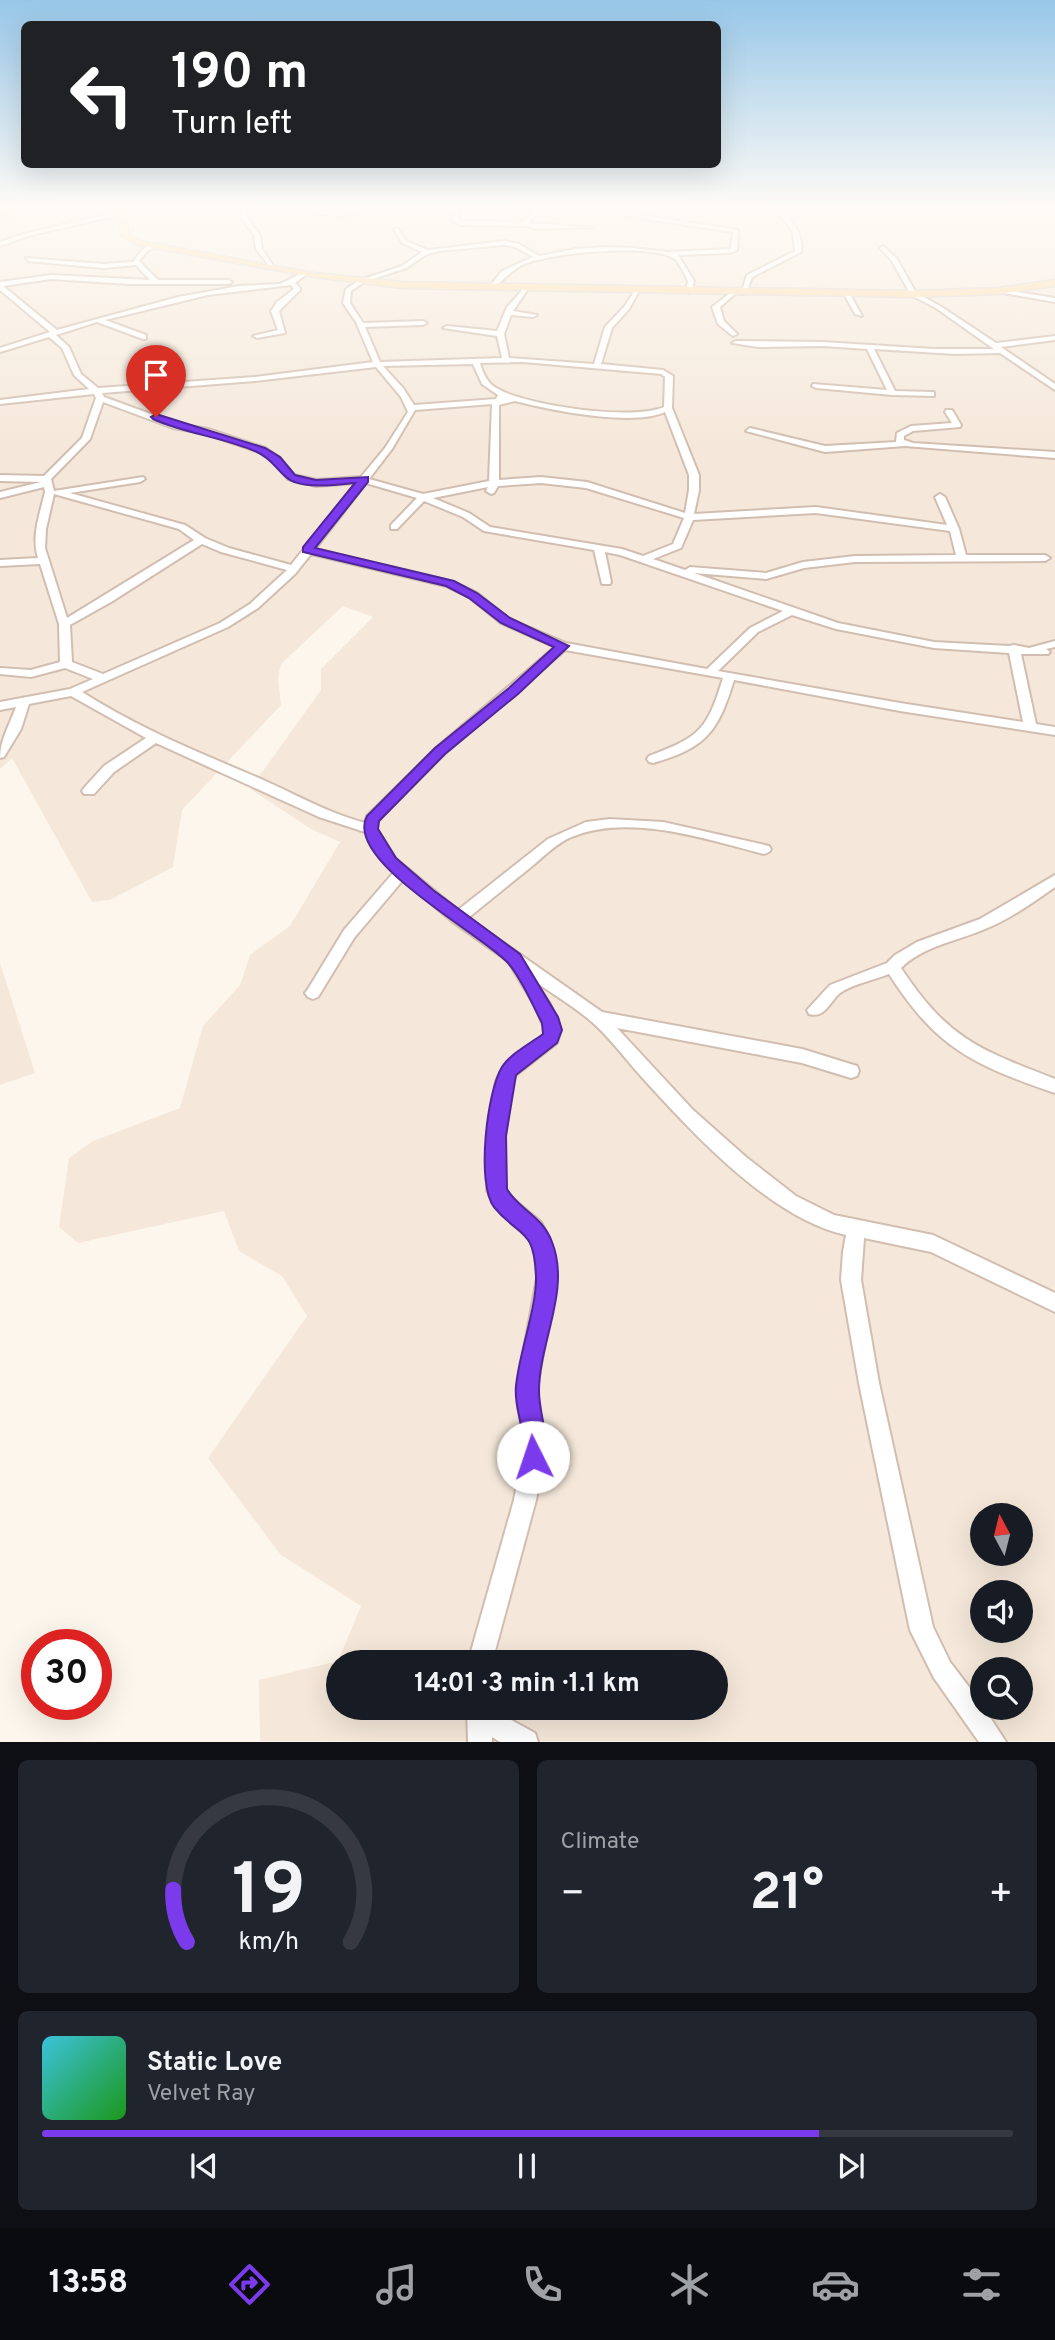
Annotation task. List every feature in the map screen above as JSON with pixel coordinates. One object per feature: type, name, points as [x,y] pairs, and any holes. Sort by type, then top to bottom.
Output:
[{"type":"main road","points":[[441,285],[738,293],[913,294],[930,297],[1039,285]]},
{"type":"street","points":[[0,285],[53,333],[65,347],[78,375],[97,394],[176,426],[205,431],[262,450],[277,460],[291,477],[316,483],[364,480],[423,498],[466,515],[487,529],[644,559],[836,626],[946,646],[1014,648],[1044,652],[1034,648],[1055,644]]},
{"type":"street","points":[[249,285],[253,286]]},
{"type":"street","points":[[0,350],[164,301],[267,285]]},
{"type":"street","points":[[257,336],[282,331],[275,311],[282,300],[298,289],[294,285]]},
{"type":"street","points":[[0,706],[73,692],[224,625],[254,606],[293,569],[364,480],[412,412],[401,390],[378,364],[363,337],[359,316],[346,303],[348,290],[355,285]]},
{"type":"street","points":[[689,291],[690,285]]},
{"type":"street","points":[[733,334],[721,322],[716,307],[738,293],[743,285]]},
{"type":"street","points":[[908,285],[913,294]]},
{"type":"street","points":[[506,360],[500,334],[509,313],[528,287]]},
{"type":"street","points":[[597,366],[609,327],[626,309],[638,290]]},
{"type":"street","points":[[999,291],[1055,300]]},
{"type":"street","points":[[0,296],[9,293]]},
{"type":"street","points":[[847,294],[859,314]]},
{"type":"street","points":[[930,297],[1055,388]]},
{"type":"street","points":[[509,313],[533,315]]},
{"type":"street","points":[[97,320],[143,337]]},
{"type":"street","points":[[361,325],[423,323]]},
{"type":"street","points":[[447,328],[500,334]]},
{"type":"street","points":[[736,343],[757,346],[822,344],[965,353],[1055,338]]},
{"type":"street","points":[[870,348],[892,393]]},
{"type":"street","points":[[0,402],[255,379],[378,364],[506,360],[668,374],[668,408],[694,475],[689,517],[677,546],[644,559]]},
{"type":"street","points":[[476,361],[479,376],[500,398]]},
{"type":"street","points":[[816,386],[931,394]]},
{"type":"street","points":[[66,664],[64,624],[43,561],[41,529],[50,487],[86,439],[97,394]]},
{"type":"street","points":[[411,408],[500,398],[638,415],[660,414],[668,408]]},
{"type":"street","points":[[493,488],[495,405],[500,398]]},
{"type":"street","points":[[904,444],[899,438],[911,429],[957,425],[949,412]]},
{"type":"street","points":[[750,431],[825,449],[904,444],[1055,455]]},
{"type":"street","points":[[0,478],[50,487],[182,527],[201,540],[234,553],[293,569]]},
{"type":"street","points":[[0,495],[140,478]]},
{"type":"street","points":[[394,527],[423,498],[541,480],[587,485],[689,517],[816,510],[954,529]]},
{"type":"street","points":[[940,497],[954,529],[961,557]]},
{"type":"street","points":[[64,624],[201,540]]},
{"type":"street","points":[[599,549],[606,582]]},
{"type":"street","points":[[307,550],[450,584],[473,595],[505,621],[563,646],[1055,732]]},
{"type":"street","points":[[664,567],[766,576],[824,562],[961,557],[1045,558]]},
{"type":"street","points":[[0,564],[43,561]]},
{"type":"street","points":[[709,673],[754,630],[791,611]]},
{"type":"street","points":[[563,646],[440,751],[372,819],[370,829],[373,838],[391,862],[458,918],[598,1018],[646,1073],[740,1163],[790,1202],[831,1223],[933,1244],[1055,1303]]},
{"type":"street","points":[[1014,648],[1030,726]]},
{"type":"street","points":[[0,671],[31,674],[66,664],[105,679]]},
{"type":"street","points":[[653,759],[692,744],[712,728],[729,677]]},
{"type":"street","points":[[73,692],[152,738],[261,784],[340,822],[370,829]]},
{"type":"street","points":[[0,754],[15,729],[23,703]]},
{"type":"street","points":[[89,791],[108,769],[152,738]]},
{"type":"street","points":[[458,918],[549,843],[583,826],[604,823],[636,824],[691,832],[764,849]]},
{"type":"street","points":[[313,993],[349,934],[402,872]]},
{"type":"street","points":[[815,1010],[835,989],[892,967],[897,961],[930,944],[983,924],[1014,908],[1055,880]]},
{"type":"street","points":[[483,1650],[525,1500],[533,1457],[534,1432],[528,1408],[527,1387],[547,1278],[542,1245],[534,1228],[501,1200],[496,1190],[496,1136],[504,1081],[510,1070],[551,1038],[553,1030],[542,1004],[525,981],[514,958]]},
{"type":"street","points":[[892,967],[904,986],[949,1036],[963,1046],[1055,1086]]},
{"type":"street","points":[[598,1018],[802,1056],[851,1071]]},
{"type":"street","points":[[857,1229],[852,1252],[851,1280],[869,1383],[922,1630],[942,1670],[994,1741]]},
{"type":"street","points":[[479,1720],[480,1741]]},
{"type":"street","points":[[491,1720],[526,1741]]},
{"type":"shaded area","points":[[0,285],[384,285],[706,295],[912,297],[1016,292],[1055,286],[1055,1741],[260,1741],[259,1680],[326,1664],[326,1720],[728,1720],[728,1650],[343,1650],[361,1606],[281,1555],[208,1458],[307,1316],[282,1276],[239,1251],[224,1211],[78,1243],[59,1227],[69,1158],[93,1141],[180,1108],[203,1026],[240,985],[250,955],[290,926],[340,842],[311,829],[250,789],[321,690],[321,669],[373,617],[343,606],[281,664],[278,678],[281,705],[182,810],[173,867],[110,900],[92,902],[12,758],[0,769]]},
{"type":"shaded area","points":[[550,285],[1029,285],[948,292]]},
{"type":"shaded area","points":[[0,963],[35,1073],[0,1085]]},
{"type":"route","points":[[156,417],[176,426],[205,431],[262,450],[277,460],[291,477],[316,483],[364,480],[307,550],[450,584],[473,595],[505,621],[563,646],[440,751],[372,819],[370,829],[373,838],[391,862],[458,918],[514,958],[551,1022],[551,1038],[524,1057],[510,1070],[504,1081],[496,1136],[496,1190],[501,1200],[534,1228],[542,1245],[547,1278],[527,1387],[528,1408],[534,1432],[533,1457]]}]
